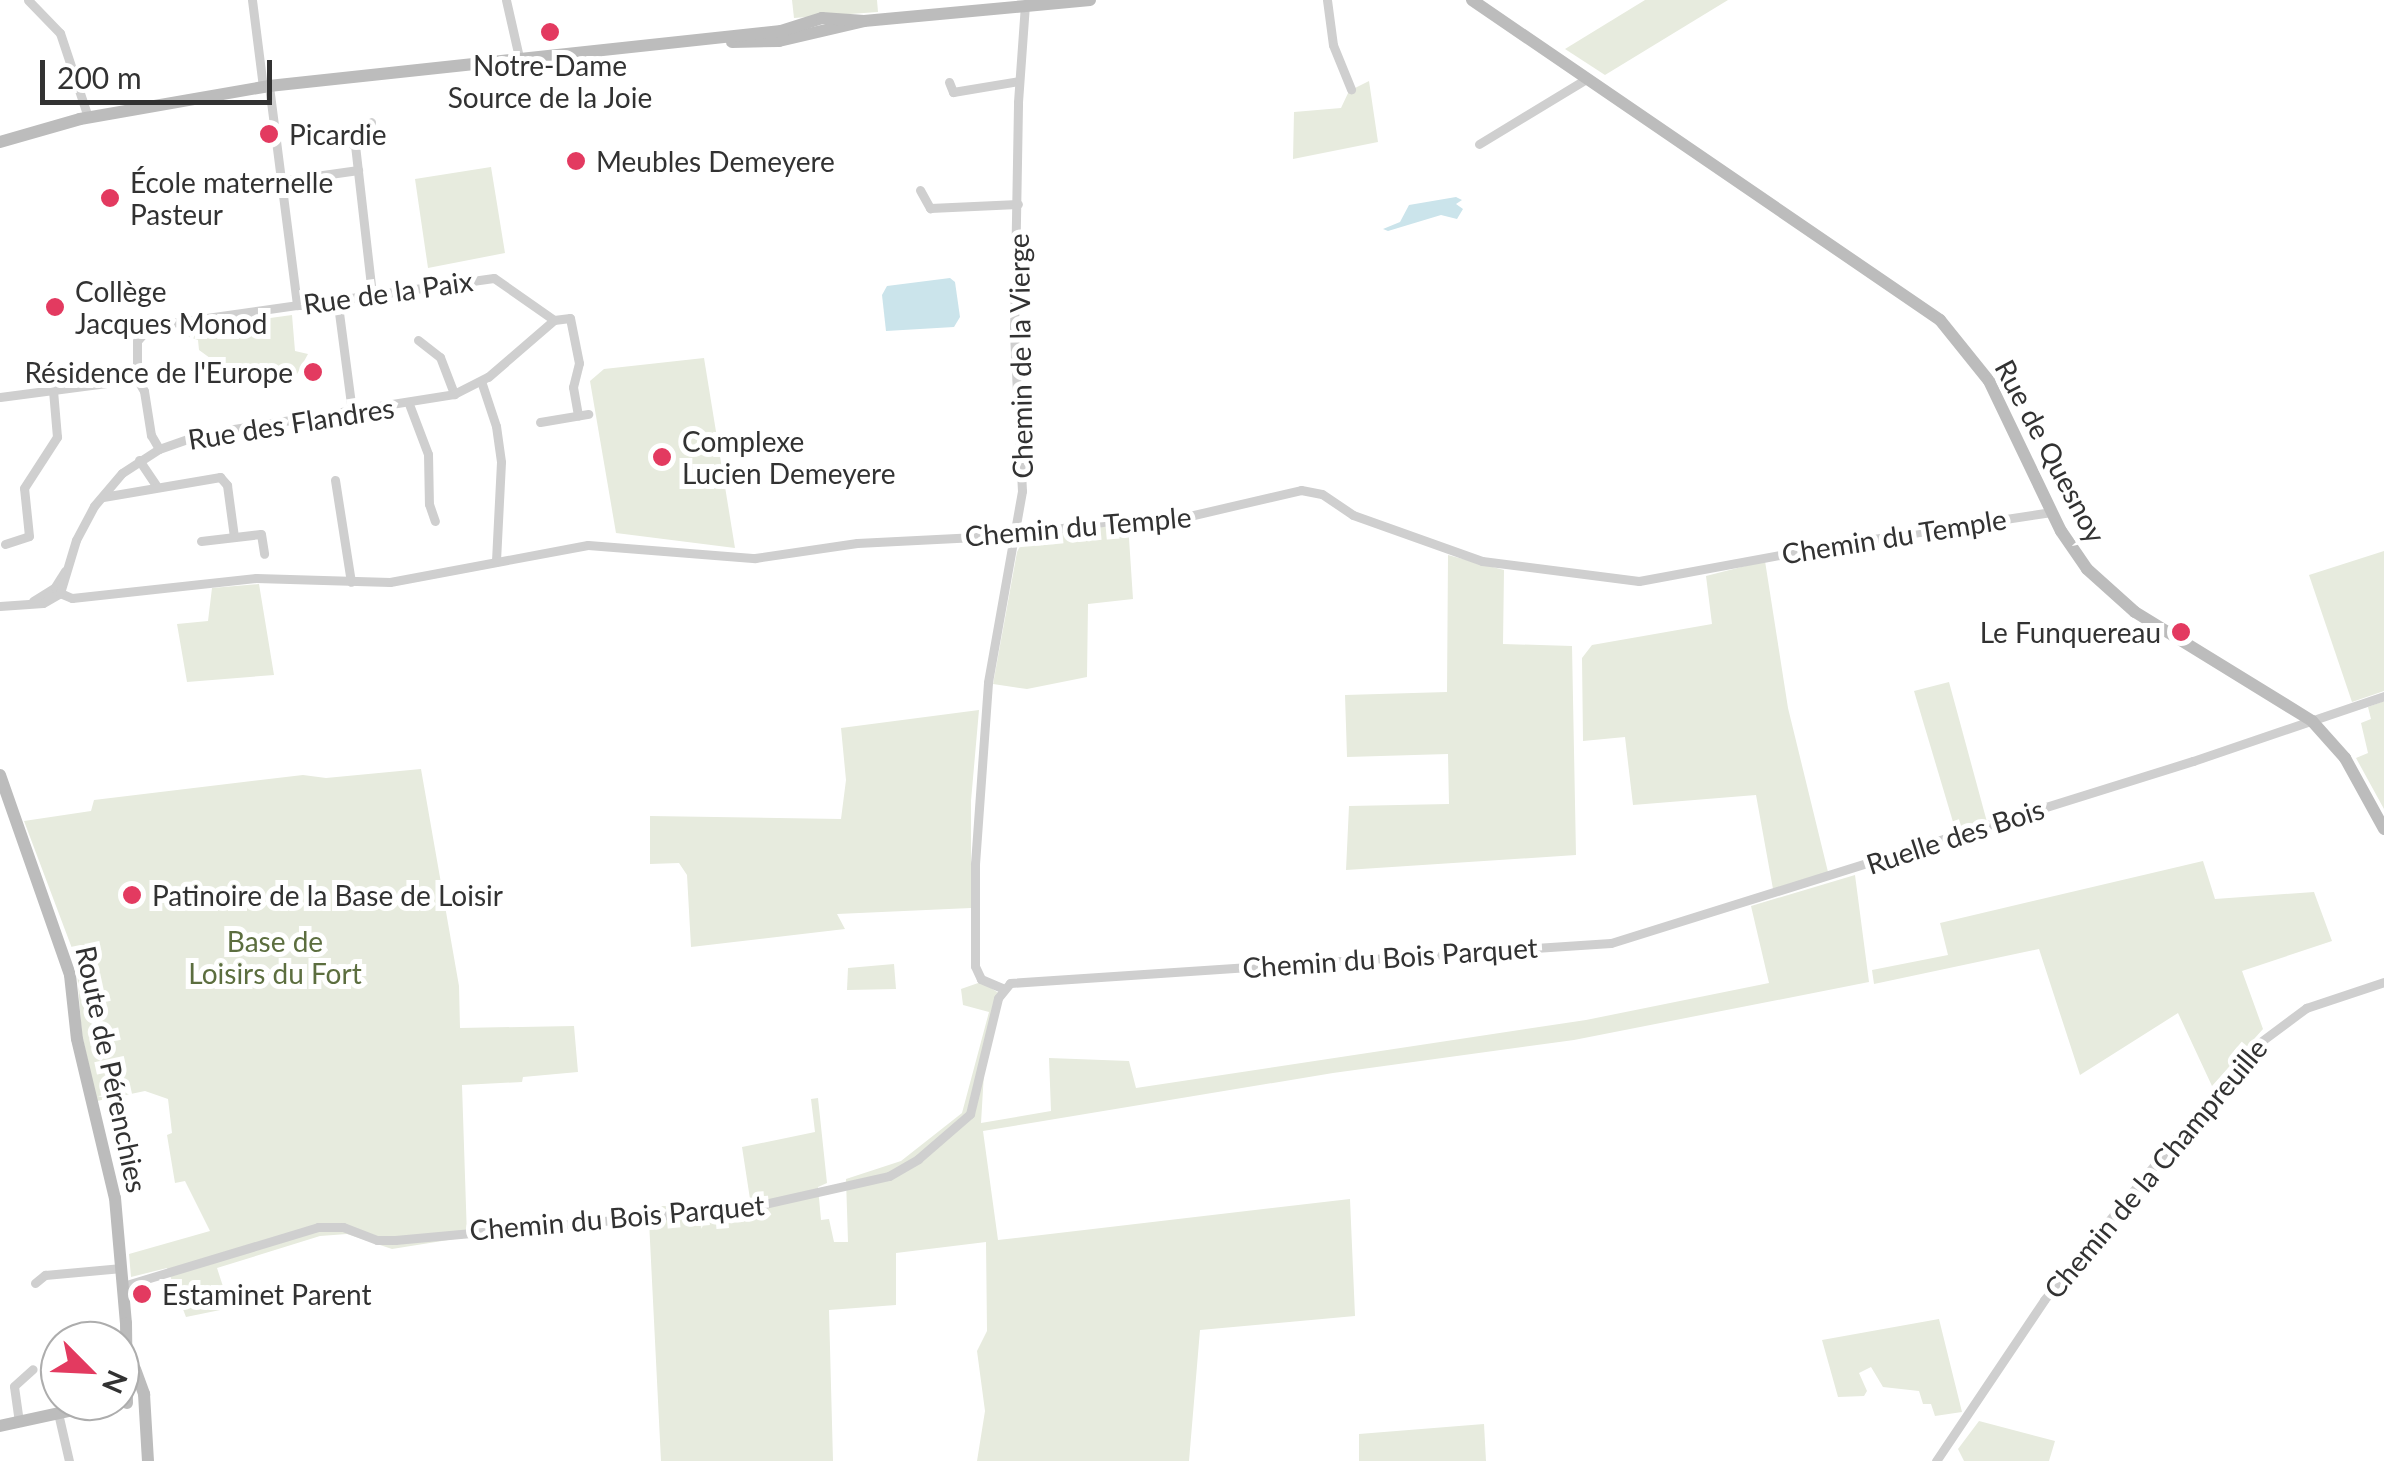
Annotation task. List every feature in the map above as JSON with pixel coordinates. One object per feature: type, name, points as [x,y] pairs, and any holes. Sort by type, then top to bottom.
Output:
[{"type":"street","points":[[28,0],[60,32],[88,117]]},
{"type":"street","points":[[252,0],[297,305]]},
{"type":"street","points":[[506,0],[519,57]]},
{"type":"street","points":[[0,142],[88,117],[266,86],[792,29],[826,18],[864,21],[1090,0]]},
{"type":"street","points":[[1327,0],[1333,45],[1351,89]]},
{"type":"street","name":"Rue de Quesnoy","points":[[1475,0],[1940,320],[1989,381],[2051,512],[2082,562],[2120,601],[2312,721],[2344,758],[2384,829]]},
{"type":"street","name":"Chemin de la Vierge","points":[[1002,988],[981,979],[974,961],[976,828],[990,669],[1022,492],[1014,368],[1018,81],[1025,4]]},
{"type":"street","points":[[1478,144],[1588,78]]},
{"type":"street","points":[[949,82],[953,92],[1018,81]]},
{"type":"street","points":[[370,122],[355,145],[372,295]]},
{"type":"street","points":[[342,140],[355,145]]},
{"type":"street","points":[[280,180],[358,170]]},
{"type":"street","points":[[920,190],[930,208],[1018,204]]},
{"type":"street","name":"Rue de la Paix","points":[[136,379],[137,341],[147,327],[297,305],[338,305],[372,295],[494,278],[554,320]]},
{"type":"street","points":[[338,305],[352,412]]},
{"type":"street","points":[[540,422],[583,415],[573,383],[578,363],[570,318],[554,320]]},
{"type":"street","name":"Rue des Flandres","points":[[61,587],[83,524],[100,498],[116,478],[159,449],[202,434],[454,394],[481,382],[554,320]]},
{"type":"street","points":[[418,340],[440,357],[454,394]]},
{"type":"street","points":[[0,397],[136,379],[143,388],[151,435],[159,449]]},
{"type":"street","points":[[481,382],[494,420],[501,462],[496,562]]},
{"type":"street","points":[[4,544],[30,536],[24,488],[57,437],[53,390]]},
{"type":"street","points":[[410,404],[428,452],[429,504],[435,521]]},
{"type":"street","points":[[139,460],[145,482]]},
{"type":"street","points":[[100,498],[145,482],[156,485],[222,478],[234,537]]},
{"type":"street","points":[[335,480],[350,582]]},
{"type":"street","name":"Chemin du Temple","points":[[61,587],[86,597],[256,578],[350,582],[429,577],[588,545],[739,559],[857,543],[1016,535],[1116,520],[1194,516],[1306,490],[1327,496],[1353,515],[1482,561],[1639,581],[1827,546],[2051,512]]},
{"type":"street","points":[[202,542],[261,534],[264,554]]},
{"type":"street","points":[[0,606],[46,602],[61,587]]},
{"type":"street","name":"Ruelle des Bois","points":[[1597,945],[1828,878],[2384,696]]},
{"type":"street","name":"Route de Pérenchies","points":[[0,776],[69,968],[79,1050],[114,1190],[126,1321]]},
{"type":"street","name":"Chemin du Bois Parquet","points":[[123,1286],[318,1226],[344,1227],[388,1241],[670,1212],[740,1209],[896,1174],[956,1130],[970,1114],[1002,988],[1032,980],[1597,945]]},
{"type":"street","name":"Chemin de la Champreuille","points":[[1936,1461],[2054,1288],[2254,1045],[2306,1008],[2384,982]]},
{"type":"street","points":[[35,1283],[45,1275],[122,1268]]},
{"type":"street","points":[[19,1422],[14,1386],[33,1369]]},
{"type":"street","points":[[0,1426],[40,1417]]},
{"type":"street","points":[[60,1421],[69,1461]]},
{"type":"street","name":"Route de Pérenchies","points":[[134,1421],[147,1461]]},
{"type":"green space","points":[[792,0],[877,0],[878,12],[794,18]]},
{"type":"green space","points":[[1645,0],[1728,0],[1605,75],[1565,49]]},
{"type":"green space","points":[[1369,81],[1378,142],[1293,159],[1294,112],[1341,108],[1349,91]]},
{"type":"green space","points":[[491,167],[505,253],[428,268],[415,179]]},
{"type":"green space","points":[[292,315],[295,351],[308,354],[291,385],[278,371],[268,373],[264,383],[253,385],[246,376],[236,377],[199,350],[198,340],[186,336],[186,331],[258,320],[263,325],[263,319]]},
{"type":"green space","name":"Complexe Lucien Demeyere","points":[[704,358],[735,548],[616,533],[590,381],[604,369]]},
{"type":"green space","points":[[1128,523],[1133,599],[1088,604],[1087,677],[1027,689],[993,684],[1017,552],[1024,539]]},
{"type":"green space","points":[[2384,551],[2384,691],[2352,702],[2309,575]]},
{"type":"green space","points":[[1448,555],[1504,570],[1503,644],[1572,646],[1576,855],[1346,870],[1349,806],[1449,804],[1448,754],[1347,757],[1345,695],[1447,692]]},
{"type":"green space","points":[[1765,561],[1788,708],[1828,872],[1773,889],[1756,795],[1633,805],[1625,737],[1583,741],[1582,658],[1592,645],[1712,624],[1706,576]]},
{"type":"green space","points":[[259,584],[274,675],[187,682],[177,624],[208,621],[212,588]]},
{"type":"green space","points":[[1949,682],[1987,822],[1956,832],[1914,691]]},
{"type":"green space","points":[[2384,701],[2384,809],[2356,758],[2368,753],[2361,723],[2371,719],[2368,707]]},
{"type":"green space","points":[[979,710],[971,801],[971,908],[837,914],[845,929],[691,947],[687,875],[679,863],[650,864],[650,816],[841,819],[846,780],[841,728]]},
{"type":"green space","name":"Base de Loisirs du Fort","points":[[421,769],[459,986],[460,1028],[574,1026],[578,1072],[523,1077],[522,1082],[462,1085],[467,1237],[392,1249],[347,1234],[320,1236],[217,1268],[230,1308],[186,1317],[167,1268],[131,1277],[129,1254],[210,1231],[185,1181],[175,1183],[167,1135],[172,1133],[168,1099],[145,1091],[97,1101],[82,1035],[76,959],[24,821],[91,811],[94,800],[303,775],[326,778]]},
{"type":"green space","points":[[2203,861],[2215,899],[2314,892],[2332,941],[2242,971],[2263,1029],[2212,1086],[2178,1013],[2080,1075],[2039,949],[1874,984],[1872,970],[1948,955],[1940,923]]},
{"type":"green space","points":[[1855,875],[1869,982],[1574,1040],[1333,1073],[983,1131],[998,1240],[1350,1199],[1355,1316],[1200,1330],[1189,1461],[977,1461],[985,1411],[977,1351],[987,1331],[986,1242],[896,1253],[896,1305],[829,1310],[833,1461],[661,1461],[649,1221],[661,1217],[661,1206],[699,1206],[700,1215],[752,1212],[742,1147],[815,1132],[811,1099],[818,1098],[827,1183],[818,1187],[821,1220],[829,1219],[834,1242],[848,1242],[846,1179],[901,1161],[962,1113],[989,1012],[963,1005],[961,989],[981,982],[1002,995],[985,1056],[981,1123],[1051,1111],[1049,1058],[1129,1061],[1136,1088],[1586,1020],[1769,983],[1751,906]]},
{"type":"green space","points":[[894,964],[896,989],[847,990],[848,968]]},
{"type":"green space","points":[[1939,1319],[1962,1412],[1935,1416],[1931,1404],[1923,1404],[1919,1391],[1883,1387],[1871,1367],[1859,1373],[1867,1391],[1864,1396],[1838,1397],[1822,1340]]},
{"type":"green space","points":[[1979,1421],[2055,1441],[2049,1461],[1964,1461],[1958,1449]]},
{"type":"green space","points":[[1484,1424],[1486,1461],[1359,1461],[1359,1434]]},
{"type":"water","points":[[1456,197],[1462,200],[1456,204],[1463,209],[1457,219],[1441,215],[1388,231],[1383,229],[1400,222],[1409,205]]},
{"type":"water","points":[[950,278],[955,282],[960,317],[954,327],[886,331],[882,295],[887,286]]},
{"type":"place","name":"Notre-Dame Source de la Joie","points":[[550,32]]},
{"type":"place","name":"Picardie","points":[[269,134]]},
{"type":"place","name":"Meubles Demeyere","points":[[576,161]]},
{"type":"place","name":"École maternelle Pasteur","points":[[110,198]]},
{"type":"place","name":"Collège Jacques Monod","points":[[55,307]]},
{"type":"place","name":"Résidence de l'Europe","points":[[313,372]]},
{"type":"place","name":"Complexe Lucien Demeyere","points":[[662,457]]},
{"type":"place","name":"Le Funquereau","points":[[2181,632]]},
{"type":"place","name":"Patinoire de la Base de Loisir","points":[[132,895]]},
{"type":"place","name":"Estaminet Parent","points":[[142,1294]]}]
